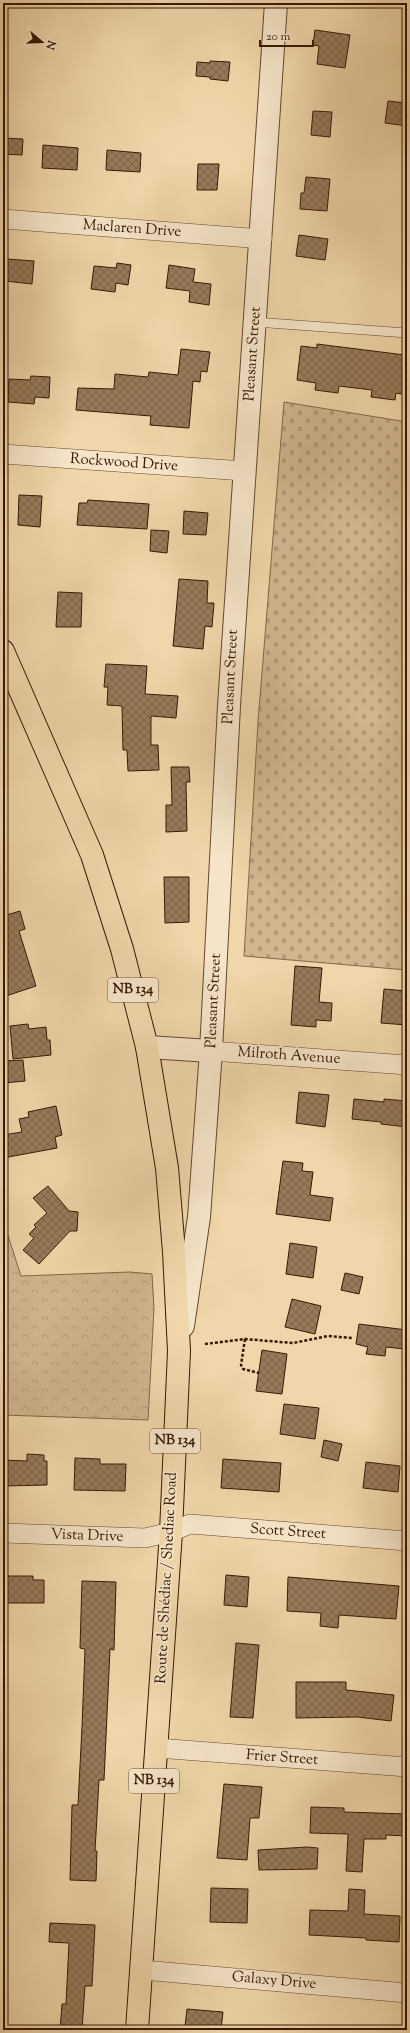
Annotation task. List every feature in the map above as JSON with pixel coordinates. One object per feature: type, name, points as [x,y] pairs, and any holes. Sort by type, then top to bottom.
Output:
[{"type":"main road","name":"Route de Shédiac / Shediac Road","points":[[3,650],[92,855],[122,949],[147,1047],[167,1168],[174,1252],[179,1351],[171,1532],[137,2030]]},
{"type":"street","name":"Pleasant Street","points":[[179,1351],[199,1217],[211,1051],[229,706],[244,471],[262,239],[276,3]]},
{"type":"street","name":"Maclaren Drive","points":[[3,219],[262,239]]},
{"type":"street","name":"Rockwood Drive","points":[[3,454],[244,471]]},
{"type":"street","name":"Milroth Avenue","points":[[147,1047],[407,1065]]},
{"type":"street","name":"Scott Street","points":[[171,1532],[190,1524],[407,1541]]},
{"type":"street","name":"Vista Drive","points":[[3,1533],[145,1538],[171,1532]]},
{"type":"street","name":"Frier Street","points":[[156,1748],[407,1767]]},
{"type":"street","name":"Galaxy Drive","points":[[142,1970],[407,1993]]},
{"type":"lane","points":[[255,322],[407,333]]},
{"type":"path","points":[[205,1344],[245,1339],[293,1343],[328,1336],[352,1338]]},
{"type":"path","points":[[245,1339],[241,1365],[243,1369],[259,1373]]},
{"type":"green space","points":[[284,402],[407,422],[407,970],[244,956],[258,722]]},
{"type":"green space","points":[[3,1220],[21,1276],[130,1272],[152,1274],[154,1309],[148,1420],[3,1415]]},
{"type":"building","points":[[315,30],[350,35],[345,68],[317,64],[319,46],[313,45]]},
{"type":"building","points":[[210,61],[230,62],[228,81],[196,76],[197,62],[210,63]]},
{"type":"building","points":[[388,101],[407,103],[407,126],[385,123]]},
{"type":"building","points":[[313,111],[332,112],[330,137],[311,135]]},
{"type":"building","points":[[3,138],[23,139],[22,155],[3,154]]},
{"type":"building","points":[[43,145],[78,148],[77,170],[42,168]]},
{"type":"building","points":[[107,150],[141,153],[140,172],[106,170]]},
{"type":"building","points":[[198,164],[219,164],[217,190],[197,190]]},
{"type":"building","points":[[306,177],[330,179],[327,211],[300,209],[301,193],[304,193]]},
{"type":"building","points":[[299,235],[328,239],[325,260],[296,256]]},
{"type":"building","points":[[7,259],[34,261],[32,284],[5,281]]},
{"type":"building","points":[[117,263],[131,265],[128,285],[116,283],[115,292],[91,289],[94,266],[116,268]]},
{"type":"building","points":[[169,265],[195,269],[193,282],[211,284],[209,305],[189,302],[190,291],[166,288]]},
{"type":"building","points":[[317,344],[405,355],[404,359],[407,360],[407,395],[396,393],[395,400],[371,397],[372,390],[339,386],[338,393],[315,390],[316,383],[297,380],[301,346],[317,348]]},
{"type":"building","points":[[181,349],[210,352],[207,372],[201,371],[200,382],[193,381],[189,428],[150,425],[151,416],[76,410],[78,388],[114,389],[115,374],[148,377],[149,372],[178,375]]},
{"type":"building","points":[[31,376],[50,377],[49,398],[35,397],[34,404],[8,402],[9,379],[30,380]]},
{"type":"building","points":[[19,495],[42,496],[40,527],[18,525]]},
{"type":"building","points":[[88,500],[149,504],[147,529],[77,525],[79,503],[87,503]]},
{"type":"building","points":[[184,511],[208,513],[206,535],[183,534]]},
{"type":"building","points":[[151,530],[169,531],[167,553],[150,551]]},
{"type":"building","points":[[179,579],[208,581],[207,603],[214,603],[212,627],[205,626],[203,649],[173,646]]},
{"type":"building","points":[[58,592],[82,593],[81,627],[56,627]]},
{"type":"building","points":[[106,664],[147,666],[145,694],[178,696],[176,718],[151,716],[151,745],[158,745],[159,770],[128,771],[127,750],[123,750],[122,706],[107,705],[108,687],[104,687]]},
{"type":"building","points":[[171,767],[189,767],[190,782],[186,782],[187,831],[166,832],[166,805],[172,805]]},
{"type":"building","points":[[164,877],[189,877],[189,922],[165,923]]},
{"type":"building","points":[[20,911],[25,929],[19,931],[36,986],[3,997],[3,916]]},
{"type":"building","points":[[295,966],[322,968],[319,1002],[332,1003],[331,1021],[316,1020],[316,1027],[291,1025]]},
{"type":"building","points":[[384,989],[407,991],[407,1025],[381,1023]]},
{"type":"building","points":[[28,1024],[29,1029],[46,1027],[47,1040],[50,1040],[51,1055],[13,1059],[10,1026]]},
{"type":"building","points":[[23,1060],[25,1081],[3,1083],[3,1061]]},
{"type":"building","points":[[299,1092],[329,1095],[325,1127],[296,1123]]},
{"type":"building","points":[[354,1099],[384,1102],[384,1099],[407,1101],[407,1127],[381,1124],[381,1122],[352,1119]]},
{"type":"building","points":[[56,1106],[62,1135],[55,1137],[57,1148],[3,1158],[3,1135],[22,1132],[19,1119],[29,1117],[28,1112]]},
{"type":"building","points":[[283,1161],[303,1163],[302,1171],[313,1172],[310,1195],[333,1198],[330,1221],[276,1214]]},
{"type":"building","points":[[48,1186],[69,1211],[78,1212],[77,1231],[70,1231],[39,1264],[23,1250],[34,1238],[29,1234],[36,1227],[34,1225],[47,1213],[33,1198]]},
{"type":"building","points":[[290,1243],[317,1247],[313,1278],[286,1274]]},
{"type":"building","points":[[345,1273],[363,1277],[359,1294],[341,1290]]},
{"type":"building","points":[[292,1299],[321,1306],[315,1334],[285,1327]]},
{"type":"building","points":[[359,1324],[407,1330],[405,1349],[386,1347],[385,1356],[366,1354],[368,1347],[356,1344]]},
{"type":"building","points":[[262,1350],[287,1354],[282,1394],[256,1391]]},
{"type":"building","points":[[284,1404],[319,1408],[315,1439],[280,1434]]},
{"type":"building","points":[[324,1440],[342,1444],[338,1461],[321,1457]]},
{"type":"building","points":[[27,1454],[44,1455],[44,1461],[47,1461],[47,1485],[3,1486],[3,1460],[27,1461]]},
{"type":"building","points":[[75,1458],[100,1459],[100,1464],[126,1464],[125,1491],[74,1490]]},
{"type":"building","points":[[223,1459],[281,1463],[279,1492],[221,1488]]},
{"type":"building","points":[[366,1462],[400,1466],[398,1492],[363,1488]]},
{"type":"building","points":[[226,1575],[249,1577],[247,1607],[224,1605]]},
{"type":"building","points":[[3,1576],[33,1576],[33,1580],[44,1580],[44,1603],[3,1603]]},
{"type":"building","points":[[288,1577],[399,1586],[396,1619],[339,1615],[338,1628],[320,1626],[321,1613],[287,1611]]},
{"type":"building","points":[[82,1581],[116,1582],[114,1650],[110,1649],[104,1780],[99,1780],[95,1851],[97,1851],[96,1881],[70,1880],[72,1805],[78,1805],[82,1727],[85,1649],[80,1648]]},
{"type":"building","points":[[236,1643],[259,1645],[253,1718],[230,1717]]},
{"type":"building","points":[[296,1682],[346,1682],[346,1690],[394,1695],[391,1721],[357,1717],[296,1718]]},
{"type":"building","points":[[224,1784],[262,1787],[259,1818],[250,1818],[247,1860],[217,1858]]},
{"type":"building","points":[[311,1807],[344,1808],[344,1812],[407,1814],[407,1836],[386,1835],[386,1839],[364,1839],[362,1872],[346,1871],[348,1834],[310,1833]]},
{"type":"building","points":[[307,1847],[318,1848],[317,1869],[259,1870],[258,1850]]},
{"type":"building","points":[[211,1888],[248,1889],[247,1923],[210,1922]]},
{"type":"building","points":[[349,1889],[365,1890],[364,1914],[400,1916],[399,1942],[366,1940],[366,1938],[309,1935],[310,1910],[348,1911]]},
{"type":"building","points":[[50,1923],[95,1925],[92,1986],[85,1986],[82,2030],[60,2030],[62,2004],[66,2004],[69,1943],[49,1942]]},
{"type":"building","points":[[187,2009],[223,2012],[221,2030],[195,2030],[195,2027],[185,2026]]}]
